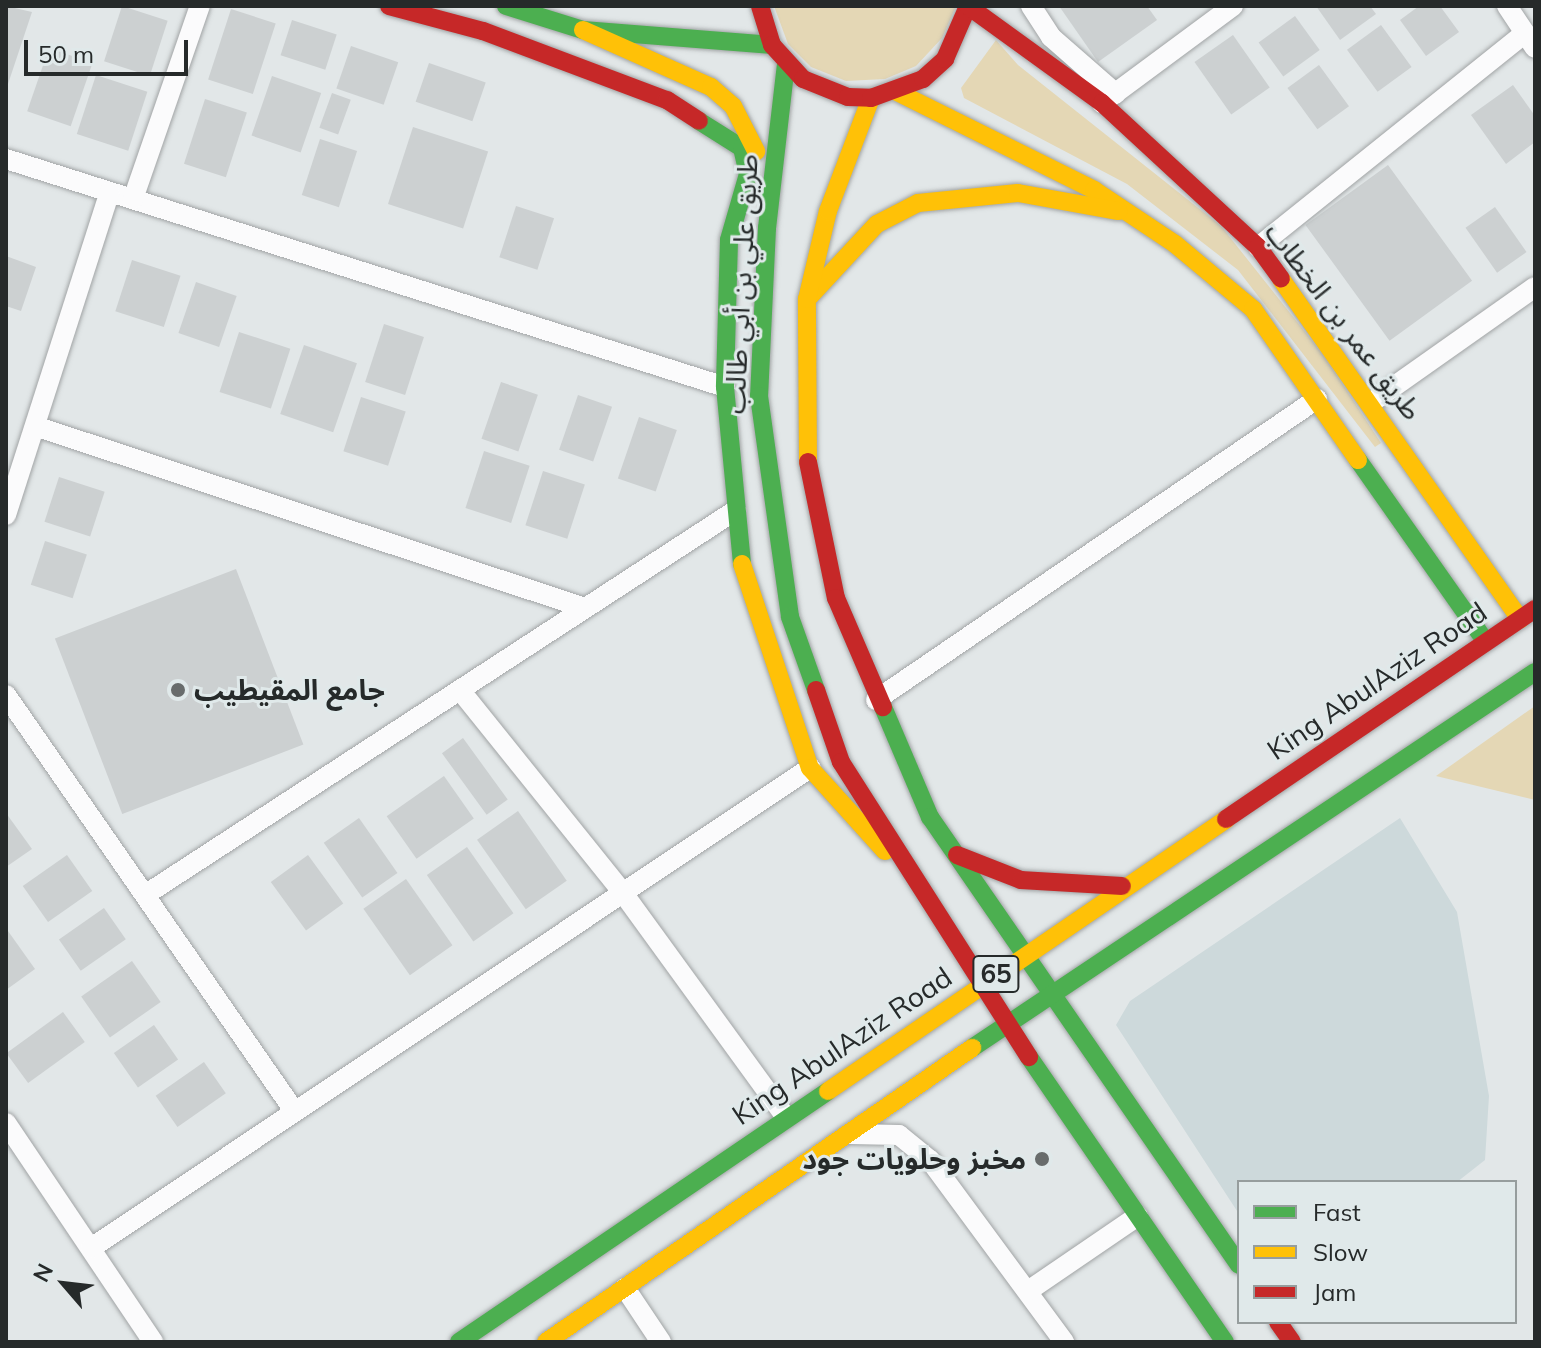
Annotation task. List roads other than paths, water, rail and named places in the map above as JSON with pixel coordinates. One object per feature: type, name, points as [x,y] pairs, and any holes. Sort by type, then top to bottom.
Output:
[{"type":"main road","points":[[389,6],[483,31],[667,100],[729,135],[742,148],[748,174],[744,297],[759,396]]},
{"type":"main road","points":[[506,6],[583,30],[711,87],[733,106],[761,160],[767,228]]},
{"type":"main road","points":[[760,6],[772,45],[786,64],[825,91],[871,98],[897,92],[945,59],[968,6]]},
{"type":"main road","name":"طريق عمر بن الخطاب","points":[[968,6],[1109,98],[1258,247],[1528,614]]},
{"type":"main road","points":[[583,30],[772,45]]},
{"type":"main road","name":"طريق علي بن أبي طالب","points":[[786,64],[767,228],[759,396],[790,617],[841,762],[986,982],[1006,1024],[1225,1342]]},
{"type":"main road","points":[[897,92],[1041,161],[1129,213],[1253,309],[1485,641]]},
{"type":"main road","points":[[871,98],[828,211],[807,299],[808,470],[836,598],[876,700],[930,817],[1237,1262]]},
{"type":"main road","points":[[748,174],[729,240],[725,387],[743,579],[779,693],[810,768],[923,890]]},
{"type":"main road","points":[[807,299],[877,224],[918,203],[1018,193],[1129,213]]},
{"type":"main road","name":"King AbulAziz Road","points":[[459,1342],[986,982],[1025,952],[1528,614]]},
{"type":"main road","points":[[779,693],[790,617]]},
{"type":"main road","name":"65","points":[[546,1342],[1006,1024],[1535,672]]},
{"type":"main road","points":[[957,855],[1021,880],[1080,888],[1122,886]]},
{"type":"main road","points":[[1279,1324],[1292,1342]]},
{"type":"street","points":[[133,199],[200,6]]},
{"type":"street","points":[[1031,6],[1051,37],[1109,98],[1233,6]]},
{"type":"street","points":[[1258,247],[1530,40],[1507,6]]},
{"type":"street","points":[[6,159],[725,387]]},
{"type":"street","points":[[6,515],[110,192]]},
{"type":"street","points":[[1372,402],[1535,287]]},
{"type":"street","points":[[876,700],[1317,399]]},
{"type":"street","points":[[35,426],[585,608]]},
{"type":"street","points":[[145,895],[736,510]]},
{"type":"street","points":[[460,690],[623,893],[786,1117]]},
{"type":"street","points":[[6,695],[295,1112]]},
{"type":"street","points":[[91,1248],[810,768]]},
{"type":"street","points":[[6,1123],[153,1342]]},
{"type":"street","points":[[847,1134],[899,1135],[930,1160],[1064,1342]]},
{"type":"street","points":[[1028,1291],[1138,1216]]},
{"type":"street","points":[[625,1288],[661,1342]]},
{"type":"place","name":"جامع المقيطيب","points":[[178,690]]},
{"type":"place","name":"مخبز وحلويات جود","points":[[1042,1159]]}]
